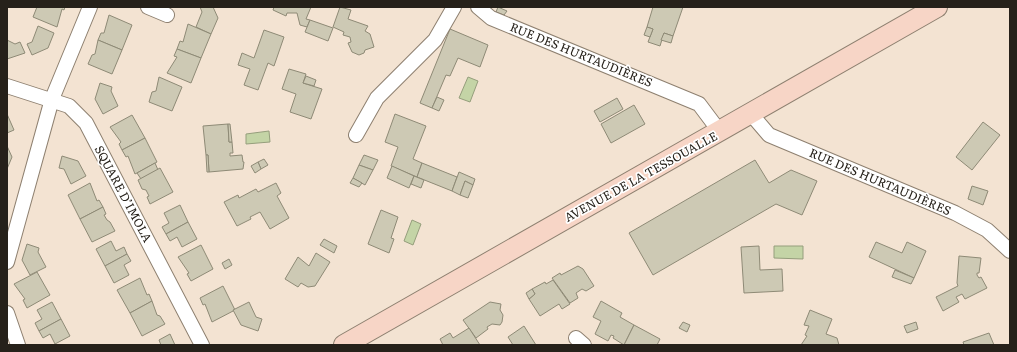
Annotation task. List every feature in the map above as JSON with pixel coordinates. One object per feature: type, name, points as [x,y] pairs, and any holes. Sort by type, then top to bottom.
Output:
[{"type":"main road","name":"AVENUE DE LA TESSOUALLE","points":[[344,345],[937,7]]},
{"type":"street","points":[[7,262],[52,99],[90,7]]},
{"type":"street","points":[[148,7],[167,15]]},
{"type":"street","points":[[356,134],[377,98],[435,40],[454,7]]},
{"type":"street","name":"RUE DES HURTAUDIÈRES","points":[[478,7],[491,18],[699,104],[720,132]]},
{"type":"street","name":"SQUARE D’IMOLA","points":[[7,86],[52,99],[69,106],[86,123],[202,345]]},
{"type":"street","name":"RUE DES HURTAUDIÈRES","points":[[751,114],[769,135],[955,213],[987,230],[1010,251]]},
{"type":"street","points":[[7,313],[18,345]]},
{"type":"shaded area","points":[[468,77],[478,81],[470,102],[459,98]]},
{"type":"shaded area","points":[[269,131],[270,142],[246,144],[246,134]]},
{"type":"shaded area","points":[[412,220],[421,224],[413,245],[404,241]]},
{"type":"shaded area","points":[[774,246],[803,246],[803,259],[774,258]]},
{"type":"building","points":[[37,7],[65,7],[64,10],[62,9],[57,27],[33,17]]},
{"type":"building","points":[[200,7],[213,7],[218,18],[211,34],[196,27],[202,12]]},
{"type":"building","points":[[274,7],[311,7],[306,19],[310,20],[307,27],[300,25],[297,13],[287,13],[286,16],[273,10]]},
{"type":"building","points":[[340,7],[351,10],[348,19],[368,26],[365,31],[370,34],[374,47],[365,50],[364,53],[359,55],[352,52],[348,43],[351,42],[350,37],[343,35],[344,32],[333,27]]},
{"type":"building","points":[[498,7],[507,11],[504,15],[496,12]]},
{"type":"building","points":[[653,7],[683,7],[673,36],[664,33],[660,46],[648,42],[653,29],[647,27]]},
{"type":"building","points":[[109,15],[132,25],[122,50],[98,40],[101,33],[104,33]]},
{"type":"building","points":[[310,20],[333,28],[328,41],[305,32]]},
{"type":"building","points":[[188,24],[211,34],[201,58],[177,49],[180,41],[183,42]]},
{"type":"building","points":[[38,26],[54,33],[48,48],[32,55],[27,44],[32,42]]},
{"type":"building","points":[[647,27],[653,29],[650,37],[644,35]]},
{"type":"building","points":[[450,29],[488,45],[480,67],[458,58],[450,76],[446,75],[432,108],[420,103]]},
{"type":"building","points":[[264,30],[284,37],[274,66],[268,63],[258,90],[244,85],[250,69],[238,65],[242,53],[254,58]]},
{"type":"building","points":[[664,33],[673,36],[671,43],[661,40]]},
{"type":"building","points":[[7,40],[15,44],[20,42],[25,53],[7,59]]},
{"type":"building","points":[[98,40],[122,50],[112,74],[88,64],[92,55],[95,54]]},
{"type":"building","points":[[177,49],[201,58],[191,83],[167,73],[177,57],[174,56]]},
{"type":"building","points":[[289,69],[306,74],[303,83],[322,89],[311,119],[290,112],[296,94],[282,89]]},
{"type":"building","points":[[306,76],[316,80],[314,86],[303,83]]},
{"type":"building","points":[[159,77],[182,87],[172,111],[149,102],[152,92],[156,91]]},
{"type":"building","points":[[100,83],[112,87],[111,91],[118,106],[103,114],[95,99]]},
{"type":"building","points":[[437,97],[444,100],[439,111],[432,108]]},
{"type":"building","points":[[617,98],[623,109],[600,122],[594,111]]},
{"type":"building","points":[[634,105],[645,124],[611,143],[601,124]]},
{"type":"building","points":[[7,114],[14,130],[7,133]]},
{"type":"building","points":[[395,114],[426,126],[413,159],[422,163],[417,177],[391,166],[398,147],[385,142]]},
{"type":"building","points":[[132,115],[145,138],[122,150],[119,144],[121,142],[110,127]]},
{"type":"building","points":[[983,122],[1000,135],[972,170],[956,157]]},
{"type":"building","points":[[228,124],[229,142],[232,142],[233,153],[230,153],[230,156],[242,155],[244,162],[243,169],[209,172],[208,155],[206,155],[203,126]]},
{"type":"building","points":[[228,124],[230,124],[232,142],[229,142]]},
{"type":"building","points":[[145,138],[157,162],[135,174],[128,156],[126,157],[122,150]]},
{"type":"building","points":[[7,146],[12,157],[7,169]]},
{"type":"building","points":[[206,155],[208,155],[209,172],[207,172]]},
{"type":"building","points":[[364,155],[378,160],[373,170],[359,165]]},
{"type":"building","points":[[62,156],[78,161],[86,176],[71,184],[64,169],[59,168]]},
{"type":"building","points":[[264,159],[268,165],[261,169],[258,162]]},
{"type":"building","points":[[755,160],[769,183],[791,170],[817,181],[802,215],[776,204],[653,275],[629,233]]},
{"type":"building","points":[[258,162],[261,169],[255,173],[251,166]]},
{"type":"building","points":[[155,163],[158,170],[141,179],[137,173]]},
{"type":"building","points":[[422,163],[457,177],[452,191],[417,177]]},
{"type":"building","points":[[359,165],[373,170],[365,185],[353,178]]},
{"type":"building","points":[[392,166],[414,176],[409,188],[387,178]]},
{"type":"building","points":[[160,168],[173,192],[150,204],[147,197],[149,196],[146,190],[142,189],[138,180]]},
{"type":"building","points":[[459,172],[475,179],[473,185],[465,181],[460,195],[452,191]]},
{"type":"building","points":[[414,176],[424,180],[421,188],[411,184]]},
{"type":"building","points":[[353,178],[362,183],[359,187],[350,183]]},
{"type":"building","points":[[465,181],[473,185],[468,198],[460,195]]},
{"type":"building","points":[[90,183],[97,201],[99,200],[103,207],[80,219],[68,195]]},
{"type":"building","points":[[276,183],[281,193],[277,196],[289,218],[270,229],[260,212],[250,217],[251,219],[237,226],[224,202],[238,195],[239,198],[256,189],[258,192]]},
{"type":"building","points":[[972,186],[988,191],[983,205],[968,199]]},
{"type":"building","points":[[180,205],[188,222],[166,234],[162,227],[169,223],[164,213]]},
{"type":"building","points":[[103,207],[106,214],[104,215],[115,231],[92,242],[80,219]]},
{"type":"building","points":[[381,210],[398,217],[391,238],[394,239],[389,253],[368,244]]},
{"type":"building","points":[[188,222],[197,239],[182,247],[177,237],[170,241],[166,234]]},
{"type":"building","points":[[324,239],[337,246],[334,253],[320,245]]},
{"type":"building","points":[[111,241],[116,251],[124,247],[127,254],[105,266],[96,249]]},
{"type":"building","points":[[876,242],[902,253],[907,242],[926,251],[914,278],[869,257]]},
{"type":"building","points":[[27,244],[39,248],[38,252],[46,267],[30,275],[22,260]]},
{"type":"building","points":[[201,245],[213,269],[191,281],[187,274],[189,273],[178,257]]},
{"type":"building","points":[[759,246],[760,270],[782,269],[783,291],[744,293],[741,247]]},
{"type":"building","points":[[316,253],[330,262],[315,286],[308,287],[301,283],[298,287],[285,279],[298,257],[309,266]]},
{"type":"building","points":[[127,254],[131,261],[124,265],[129,275],[114,283],[105,266]]},
{"type":"building","points":[[959,256],[981,258],[979,273],[977,273],[977,275],[979,278],[981,277],[987,288],[965,299],[962,294],[956,297],[959,302],[943,311],[936,297],[958,286]]},
{"type":"building","points":[[229,259],[232,265],[225,269],[222,263]]},
{"type":"building","points":[[578,266],[583,269],[594,286],[586,291],[582,289],[576,293],[578,298],[570,303],[552,278]]},
{"type":"building","points":[[895,270],[914,278],[911,284],[892,277]]},
{"type":"building","points":[[37,272],[50,295],[27,308],[23,300],[25,299],[14,284]]},
{"type":"building","points":[[140,278],[147,295],[149,294],[152,301],[130,313],[117,290]]},
{"type":"building","points":[[553,280],[570,304],[562,309],[559,304],[540,316],[529,299],[535,294],[532,289],[545,282],[546,284]]},
{"type":"building","points":[[223,286],[235,310],[212,322],[205,304],[203,305],[200,298]]},
{"type":"building","points":[[532,289],[535,294],[529,299],[526,293]]},
{"type":"building","points":[[152,301],[157,315],[160,316],[165,324],[142,336],[130,313]]},
{"type":"building","points":[[601,301],[622,313],[620,317],[634,325],[624,345],[613,338],[614,336],[611,335],[608,341],[595,334],[601,321],[593,317]]},
{"type":"building","points":[[52,302],[61,319],[39,331],[35,323],[42,319],[37,310]]},
{"type":"building","points":[[249,302],[256,317],[262,319],[258,331],[241,325],[233,310]]},
{"type":"building","points":[[490,302],[501,304],[500,310],[503,315],[502,322],[500,325],[492,324],[487,327],[488,329],[476,338],[463,320]]},
{"type":"building","points":[[810,310],[832,319],[826,334],[837,338],[839,345],[801,345],[807,336],[805,335],[809,326],[804,325]]},
{"type":"building","points":[[61,319],[70,336],[55,344],[50,334],[43,338],[39,331]]},
{"type":"building","points":[[683,322],[690,325],[687,332],[679,328]]},
{"type":"building","points":[[916,322],[918,329],[907,333],[904,326]]},
{"type":"building","points":[[634,325],[660,339],[657,345],[624,345]]},
{"type":"building","points":[[524,326],[536,345],[513,345],[508,337]]},
{"type":"building","points":[[469,328],[480,345],[443,345],[440,339],[450,333],[453,338]]},
{"type":"building","points":[[989,333],[994,345],[964,345],[963,342]]},
{"type":"building","points":[[170,334],[175,345],[161,345],[159,340]]}]
